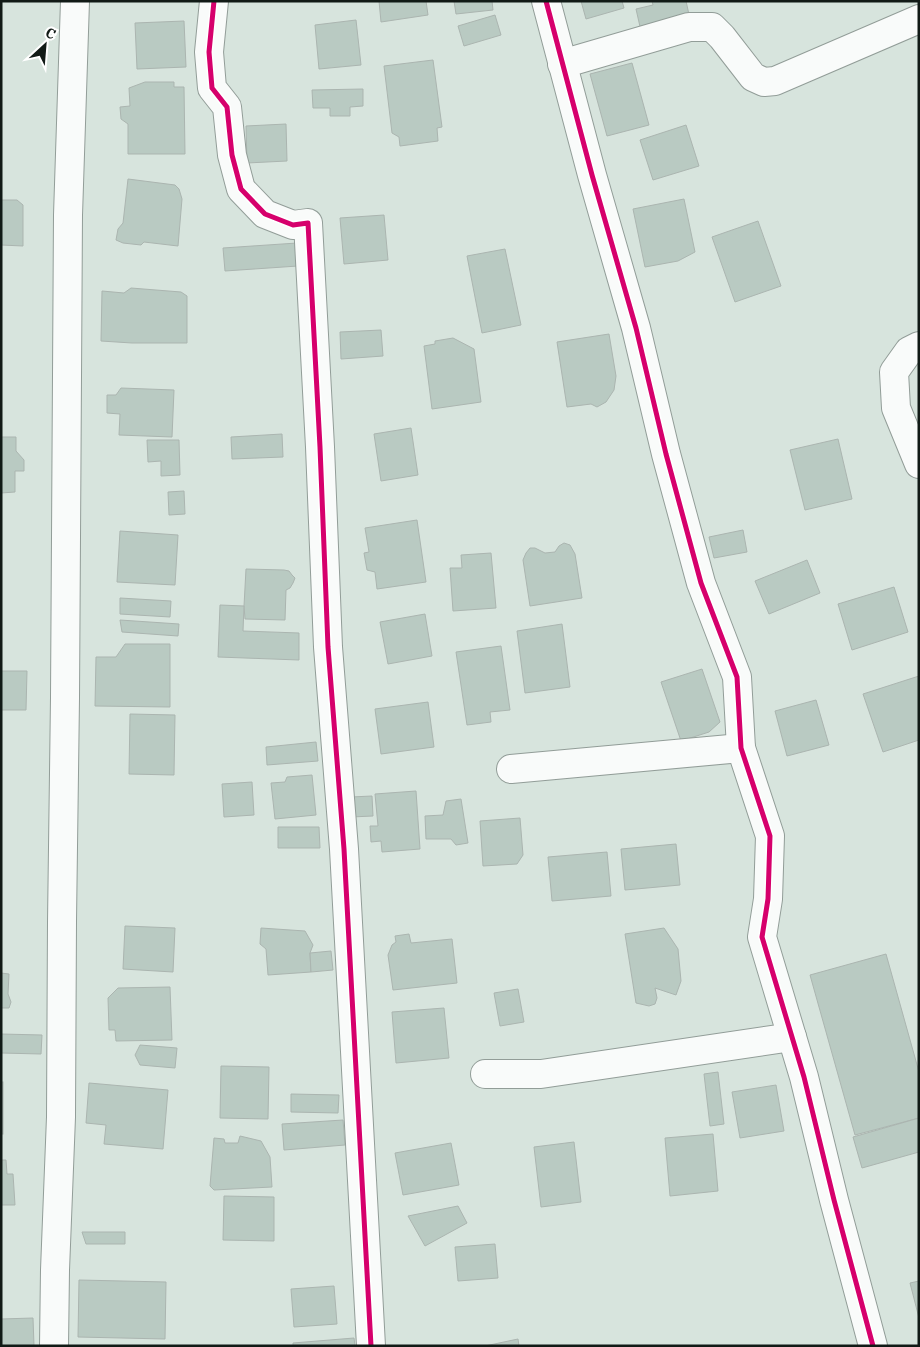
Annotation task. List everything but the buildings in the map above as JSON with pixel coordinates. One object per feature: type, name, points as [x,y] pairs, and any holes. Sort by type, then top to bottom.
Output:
[{"type":"street","points":[[54,1346],[61,1116],[66,698],[68,215],[76,1]]},
{"type":"street","points":[[214,1],[209,52],[212,88],[227,107],[232,155],[241,189],[265,214],[293,225],[308,223],[328,647],[344,849],[371,1346]]},
{"type":"street","points":[[546,1],[592,175],[636,328],[666,454],[701,584],[737,677],[741,748],[770,836],[768,899],[762,937],[804,1077],[834,1200],[874,1346]]},
{"type":"street","points":[[562,64],[689,27],[712,27],[722,37],[752,77],[764,82],[775,81],[919,20]]},
{"type":"street","points":[[919,346],[909,351],[894,372],[896,408],[919,464]]},
{"type":"street","points":[[511,769],[741,748]]},
{"type":"street","points":[[485,1074],[541,1074],[792,1037]]},
{"type":"cycle path","points":[[214,1],[209,52],[212,88],[227,107],[232,155],[241,189],[265,214],[293,225],[308,223],[328,647],[344,849],[371,1346]]},
{"type":"cycle path","points":[[546,1],[592,175],[636,328],[666,454],[701,583],[737,677],[741,748],[770,836],[768,899],[762,937],[804,1077],[834,1200],[873,1346]]}]
